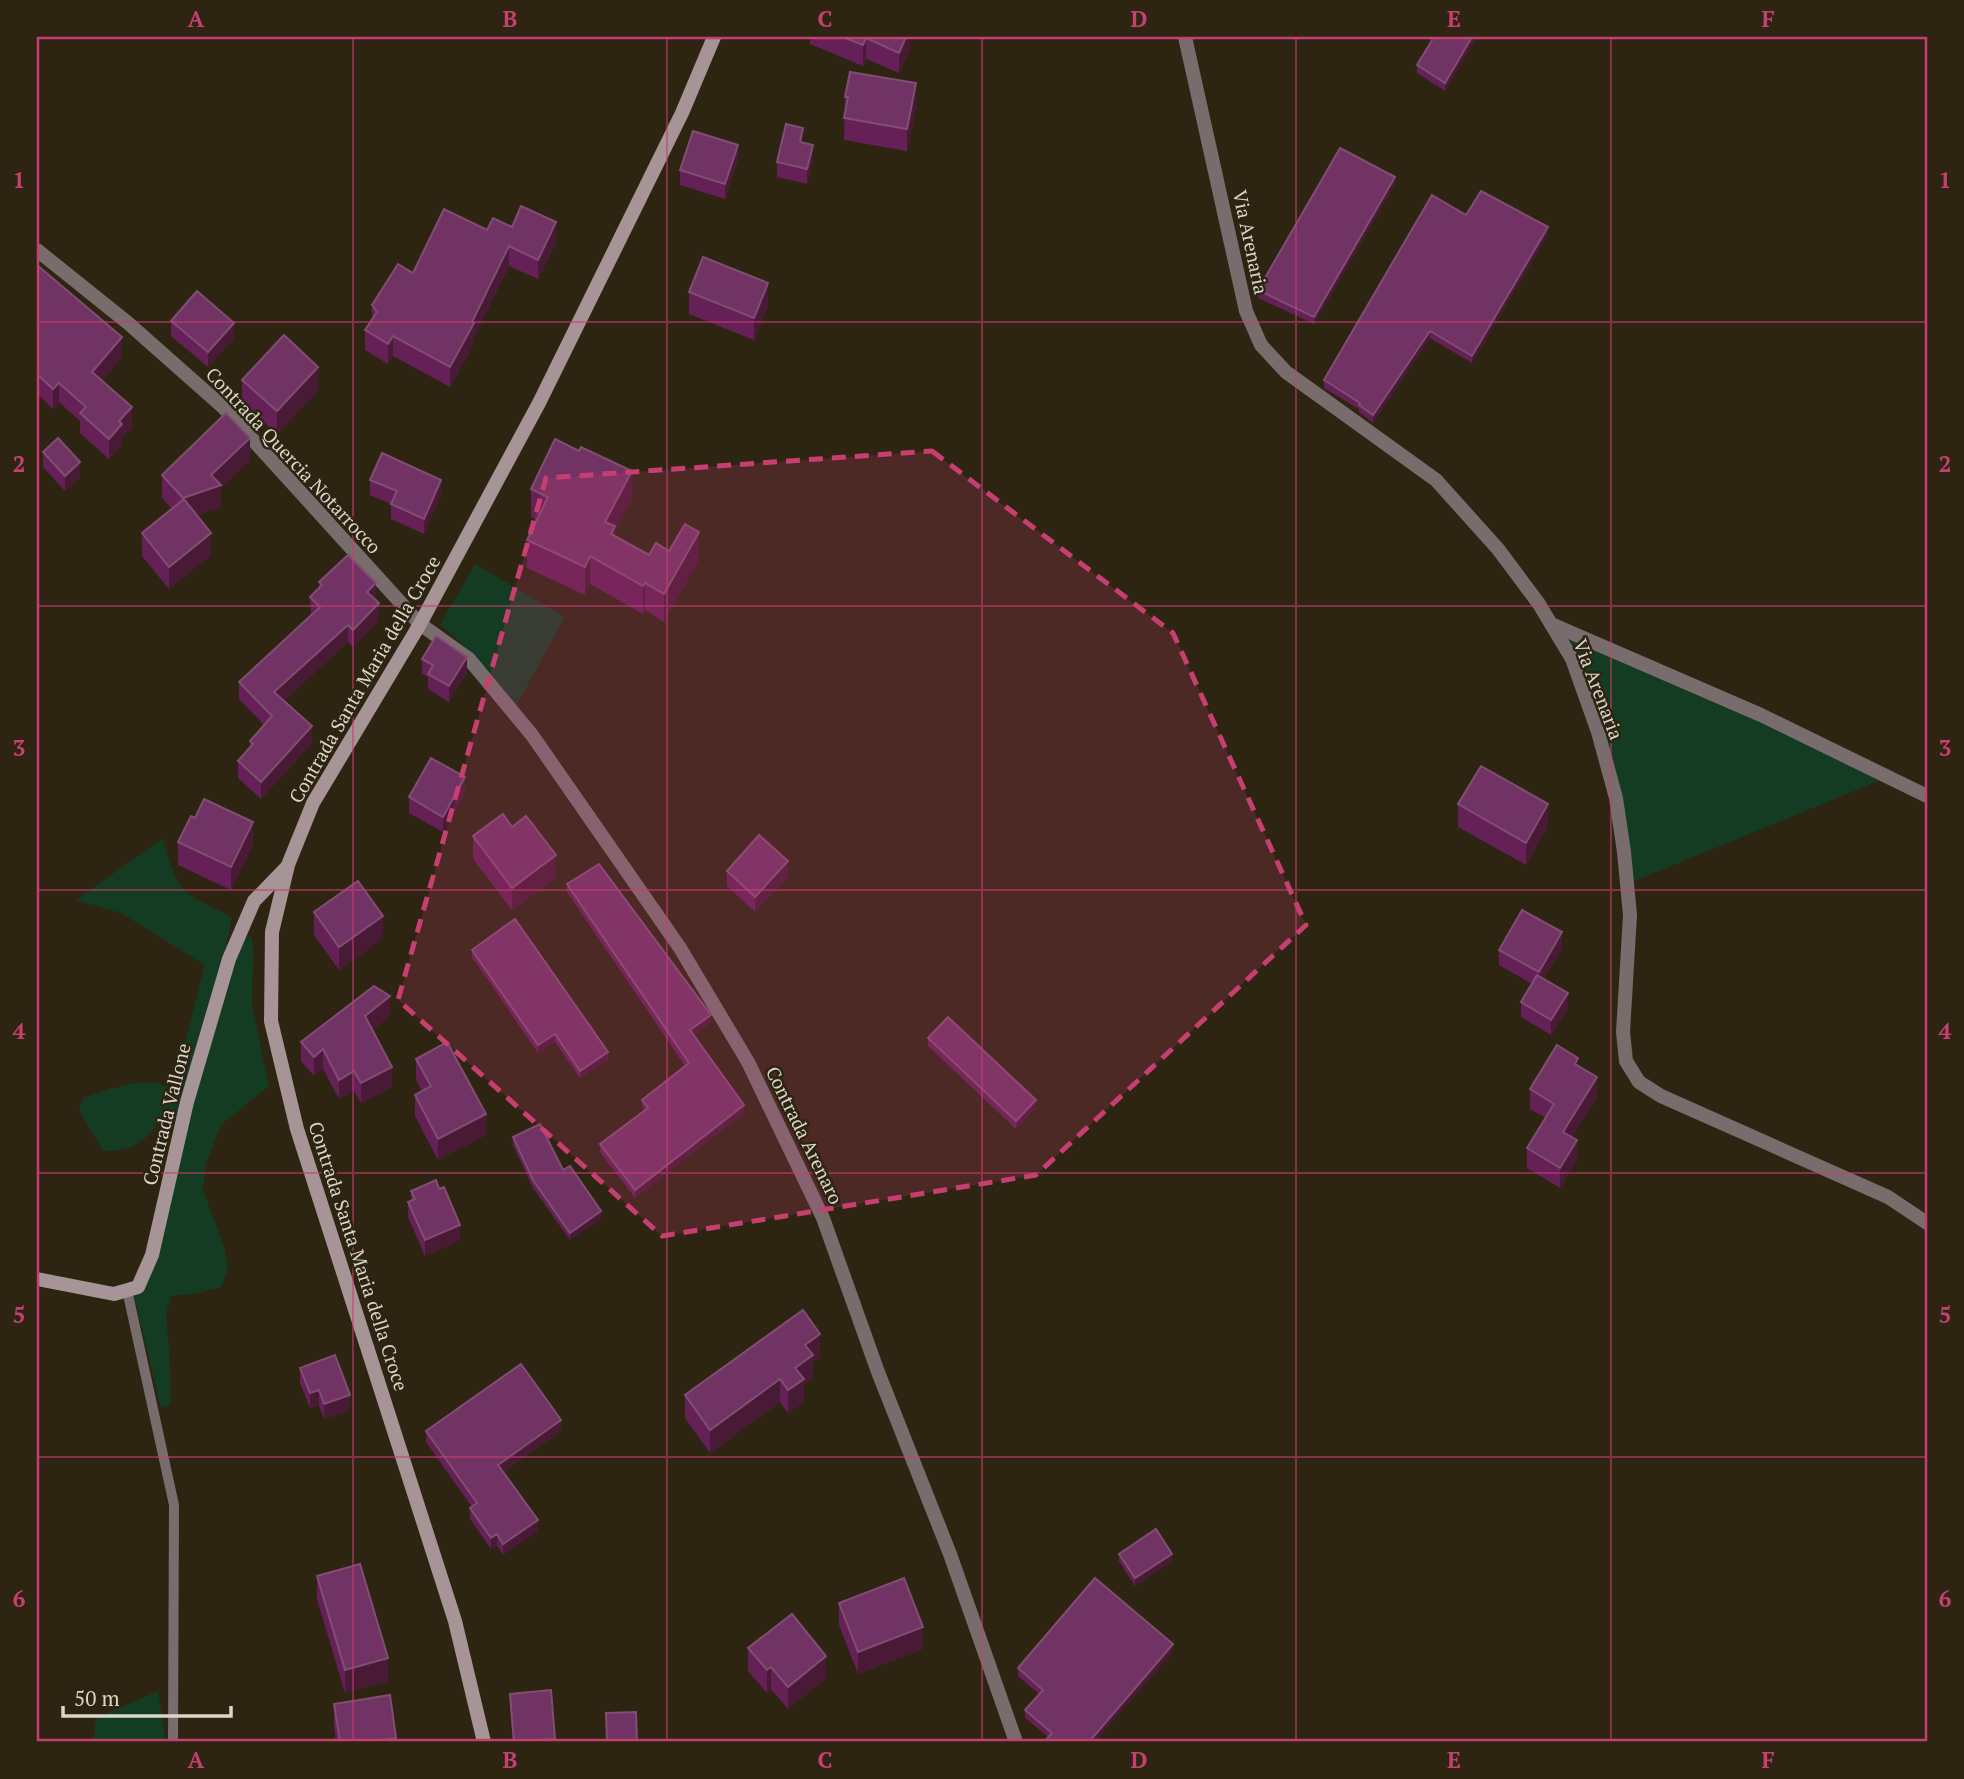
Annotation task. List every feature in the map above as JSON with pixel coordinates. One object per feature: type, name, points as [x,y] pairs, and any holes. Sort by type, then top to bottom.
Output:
[{"type":"main road","name":"Contrada Santa Maria della Croce","points":[[484,1742],[456,1621],[297,1129],[271,1021],[272,932],[288,865],[313,803],[420,624],[539,403],[682,113],[714,37]]},
{"type":"main road","name":"Contrada Vallone","points":[[127,1290],[138,1287],[152,1255],[187,1102],[229,959],[254,901],[288,865]]},
{"type":"main road","points":[[37,1279],[114,1294],[127,1290]]},
{"type":"street","name":"Via Arenaria","points":[[1185,37],[1246,311],[1261,345],[1286,372],[1436,480],[1498,549],[1551,624],[1572,659],[1598,732],[1616,798],[1630,915],[1623,1032],[1626,1061],[1639,1082],[1661,1096],[1888,1198],[1927,1223]]},
{"type":"street","name":"Contrada Quercia Notarrocco","points":[[37,250],[128,323],[224,408],[420,624]]},
{"type":"street","name":"Contrada Arenaro","points":[[420,624],[469,659],[533,736],[680,948],[748,1062],[823,1218],[878,1372],[950,1554],[1016,1742]]},
{"type":"street","points":[[1551,624],[1761,715],[1927,796]]},
{"type":"lane","points":[[127,1290],[174,1505],[173,1742]]},
{"type":"highlighted area","points":[[932,451],[1173,633],[1306,925],[1036,1175],[662,1236],[398,1000],[546,478]]},
{"type":"green space","points":[[475,564],[565,617],[516,706],[471,653],[440,625]]},
{"type":"green space","points":[[1564,636],[1733,706],[1883,779],[1630,883],[1621,810]]},
{"type":"green space","points":[[163,838],[173,871],[184,890],[232,917],[226,945],[237,938],[252,937],[252,1006],[269,1086],[221,1125],[206,1164],[203,1190],[225,1250],[228,1270],[221,1287],[171,1296],[166,1314],[170,1405],[161,1408],[134,1296],[142,1290],[184,1133],[169,1107],[146,1138],[134,1146],[103,1151],[79,1110],[83,1098],[130,1084],[157,1083],[173,1090],[205,965],[121,913],[76,900]]},
{"type":"green space","points":[[158,1691],[166,1742],[93,1742],[96,1718]]},
{"type":"building","points":[[843,37],[906,37],[899,53],[866,38],[863,45]]},
{"type":"building","points":[[1434,37],[1472,37],[1445,83],[1417,65]]},
{"type":"building","points":[[850,72],[916,83],[907,129],[844,118]]},
{"type":"building","points":[[786,124],[803,128],[800,142],[813,145],[807,169],[777,162]]},
{"type":"building","points":[[693,131],[738,145],[725,184],[680,170]]},
{"type":"building","points":[[1340,148],[1395,177],[1314,317],[1258,290]]},
{"type":"building","points":[[1481,191],[1548,227],[1472,356],[1430,331],[1373,415],[1359,405],[1360,403],[1324,380],[1432,195],[1466,215]]},
{"type":"building","points":[[521,206],[556,222],[538,260],[509,246],[472,322],[474,323],[450,367],[393,336],[388,344],[365,330],[377,312],[372,305],[398,264],[413,273],[444,209],[487,230],[493,218],[512,227]]},
{"type":"building","points":[[703,257],[768,283],[754,318],[689,292]]},
{"type":"building","points":[[37,265],[122,337],[92,372],[132,407],[119,421],[122,424],[109,439],[80,413],[86,407],[59,383],[53,389],[37,374]]},
{"type":"building","points":[[197,291],[234,323],[208,352],[171,321]]},
{"type":"building","points":[[284,335],[318,367],[277,411],[242,380]]},
{"type":"building","points":[[226,413],[250,438],[211,475],[221,485],[183,498],[162,475]]},
{"type":"building","points":[[58,438],[80,462],[65,476],[43,452]]},
{"type":"building","points":[[555,439],[579,451],[581,447],[632,471],[605,522],[615,526],[611,534],[649,555],[656,543],[669,551],[685,524],[699,532],[664,594],[645,583],[643,586],[590,556],[585,567],[527,540],[548,497],[531,489]]},
{"type":"building","points":[[382,453],[441,480],[424,519],[391,504],[397,491],[370,480]]},
{"type":"building","points":[[184,499],[211,533],[169,567],[142,533]]},
{"type":"building","points":[[348,555],[376,583],[367,592],[379,603],[353,630],[348,625],[274,692],[312,726],[261,782],[238,761],[253,744],[250,741],[272,716],[239,682],[320,607],[310,597],[322,585],[319,582]]},
{"type":"building","points":[[436,636],[467,657],[449,686],[428,674],[433,665],[422,659]]},
{"type":"building","points":[[431,758],[465,777],[443,817],[409,797]]},
{"type":"building","points":[[1481,766],[1548,804],[1526,843],[1458,804]]},
{"type":"building","points":[[204,799],[253,822],[231,867],[178,842],[191,816],[195,818]]},
{"type":"building","points":[[503,814],[512,827],[526,816],[556,855],[512,888],[473,836]]},
{"type":"building","points":[[759,835],[788,861],[755,897],[727,871]]},
{"type":"building","points":[[599,864],[711,1015],[690,1030],[744,1105],[635,1190],[600,1144],[648,1108],[642,1100],[689,1063],[567,884]]},
{"type":"building","points":[[358,881],[383,916],[339,947],[314,912]]},
{"type":"building","points":[[1522,910],[1562,932],[1539,972],[1499,950]]},
{"type":"building","points":[[515,919],[608,1052],[580,1071],[555,1034],[538,1045],[472,950]]},
{"type":"building","points":[[1537,975],[1568,993],[1551,1020],[1521,1002]]},
{"type":"building","points":[[374,986],[390,996],[365,1016],[392,1067],[361,1083],[354,1071],[339,1080],[323,1049],[314,1057],[301,1042]]},
{"type":"building","points":[[948,1017],[1036,1100],[1016,1121],[928,1038]]},
{"type":"building","points":[[447,1042],[486,1114],[438,1139],[415,1095],[431,1086],[416,1059]]},
{"type":"building","points":[[1557,1045],[1578,1058],[1575,1064],[1597,1077],[1563,1132],[1577,1140],[1560,1168],[1527,1148],[1554,1104],[1530,1089]]},
{"type":"building","points":[[540,1124],[563,1170],[570,1166],[601,1211],[570,1233],[533,1180],[513,1137]]},
{"type":"building","points":[[436,1180],[439,1189],[444,1187],[460,1225],[425,1240],[408,1202],[415,1199],[411,1191]]},
{"type":"building","points":[[803,1310],[820,1334],[805,1345],[813,1355],[795,1368],[804,1379],[788,1390],[780,1379],[710,1430],[685,1395]]},
{"type":"building","points":[[335,1355],[350,1395],[324,1404],[319,1390],[310,1393],[300,1368]]},
{"type":"building","points":[[521,1364],[561,1420],[498,1465],[538,1520],[503,1544],[497,1534],[491,1538],[470,1508],[477,1503],[426,1431]]},
{"type":"building","points":[[1156,1529],[1172,1554],[1135,1578],[1119,1554]]},
{"type":"building","points":[[360,1564],[388,1658],[345,1670],[317,1576]]},
{"type":"building","points":[[904,1578],[923,1627],[858,1652],[839,1603]]},
{"type":"building","points":[[1095,1578],[1173,1644],[1089,1742],[1044,1742],[1052,1733],[1025,1710],[1043,1690],[1018,1668]]},
{"type":"building","points":[[792,1614],[826,1656],[788,1687],[771,1667],[767,1670],[748,1648]]},
{"type":"building","points":[[551,1690],[555,1739],[514,1742],[510,1694]]},
{"type":"building","points":[[390,1695],[396,1738],[340,1742],[334,1704]]},
{"type":"building","points":[[636,1712],[637,1742],[607,1742],[606,1713]]}]
